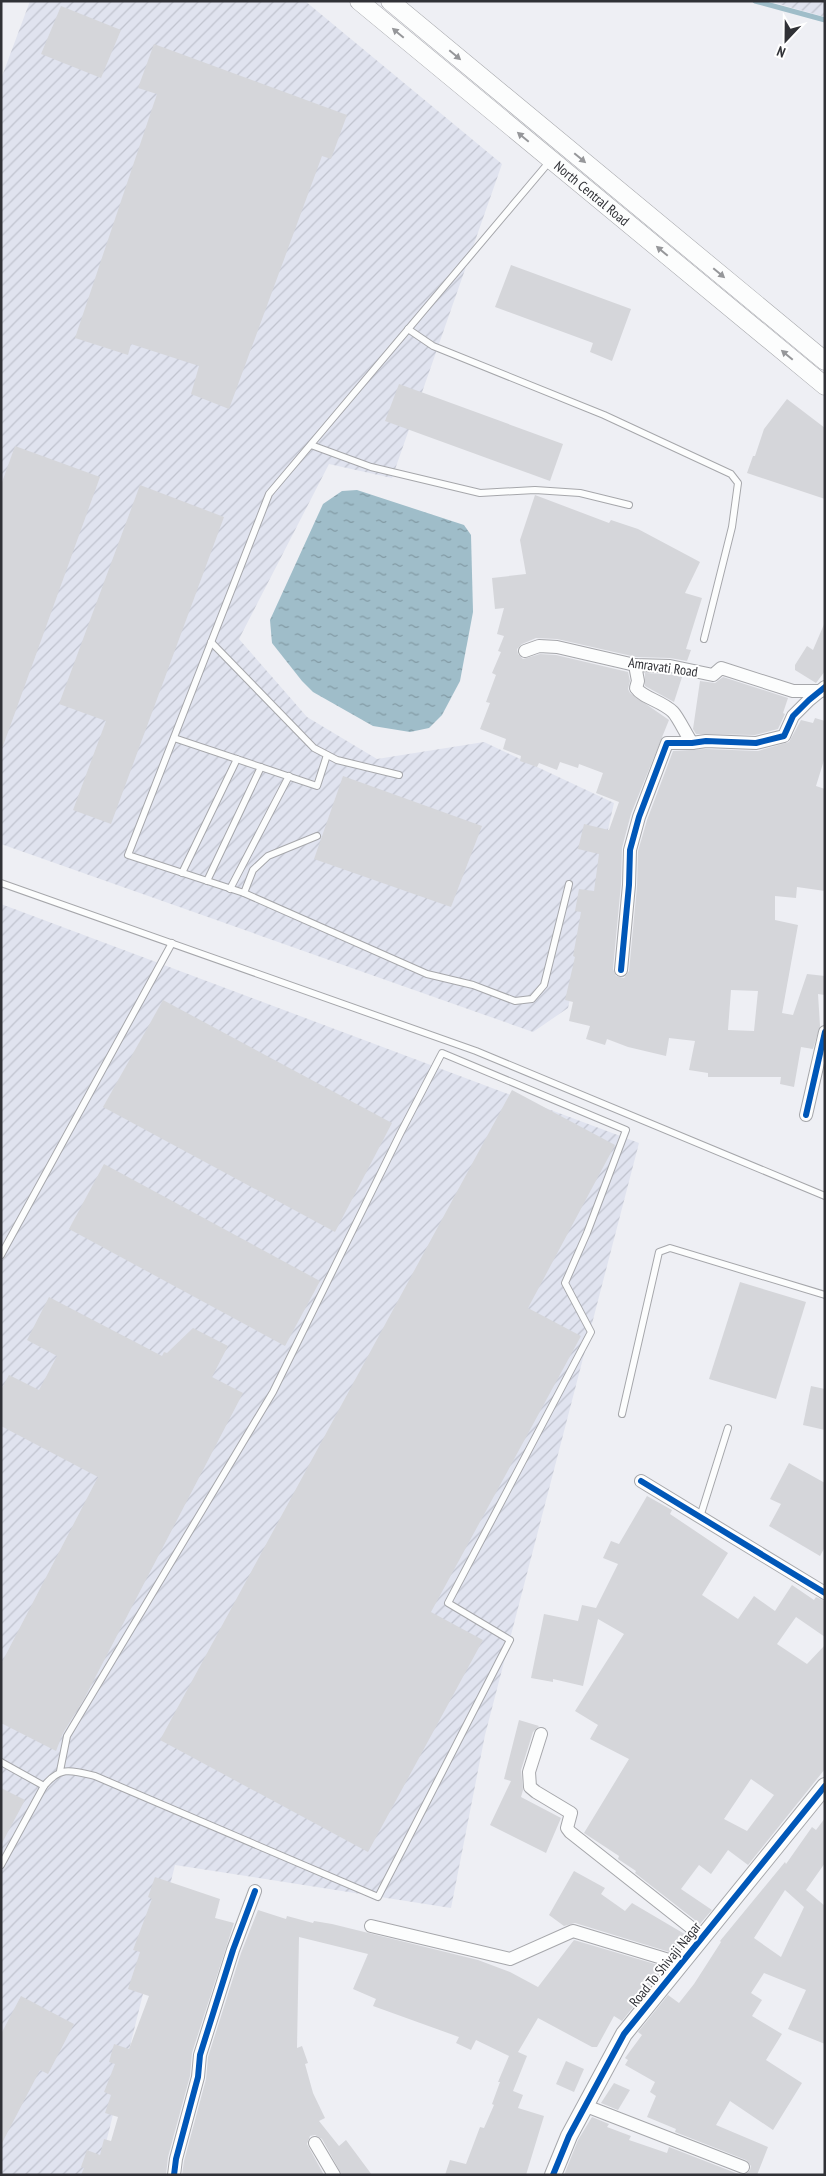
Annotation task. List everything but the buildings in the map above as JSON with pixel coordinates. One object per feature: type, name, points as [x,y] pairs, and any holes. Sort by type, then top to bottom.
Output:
[{"type":"main road","name":"North Central Road","points":[[359,1],[825,386]]},
{"type":"main road","name":"North Central Road","points":[[390,1],[825,361]]},
{"type":"street","name":"Amravati Road","points":[[525,651],[539,646],[557,647],[635,665],[670,666],[713,675],[721,668],[793,691],[823,689]]},
{"type":"street","points":[[635,665],[638,681],[636,688],[640,694],[657,700],[674,713],[692,743]]},
{"type":"street","points":[[621,970],[629,884],[630,850],[639,818],[667,743],[706,741],[756,744],[784,736],[793,716],[823,689]]},
{"type":"street","points":[[806,1115],[825,1032]]},
{"type":"street","points":[[641,1481],[825,1593]]},
{"type":"street","points":[[541,1734],[529,1772],[530,1786],[536,1792],[571,1813],[567,1828],[570,1832],[703,1937]]},
{"type":"street","name":"Road To Shivaji Nagar","points":[[552,2175],[569,2136],[624,2034],[825,1786]]},
{"type":"street","points":[[174,2175],[189,2104],[198,2077],[200,2056],[230,1958],[255,1891]]},
{"type":"street","points":[[371,1926],[510,1959],[573,1932],[682,1964]]},
{"type":"street","points":[[586,2106],[743,2167]]},
{"type":"street","points":[[315,2143],[334,2175]]},
{"type":"lane","points":[[551,160],[269,494],[128,855],[244,893],[427,974],[473,985],[515,1001],[532,999],[544,985],[569,884]]},
{"type":"lane","points":[[408,329],[433,346],[604,415],[731,474],[738,482],[732,527],[704,640]]},
{"type":"lane","points":[[311,444],[371,467],[480,494],[535,490],[580,493],[629,505]]},
{"type":"lane","points":[[211,642],[314,748],[337,760],[399,775]]},
{"type":"lane","points":[[174,738],[317,786],[327,755]]},
{"type":"lane","points":[[182,873],[237,759]]},
{"type":"lane","points":[[207,881],[261,767]]},
{"type":"lane","points":[[230,889],[289,776]]},
{"type":"lane","points":[[244,893],[253,870],[268,856],[317,836]]},
{"type":"lane","points":[[1,883],[476,1051],[825,1196]]},
{"type":"lane","points":[[1,1255],[172,943]]},
{"type":"lane","points":[[1,1865],[44,1786],[52,1776],[60,1772],[95,1776],[378,1897],[510,1640],[448,1603],[591,1332],[565,1283],[587,1234],[626,1130],[442,1053],[273,1392],[67,1736],[60,1772]]},
{"type":"lane","points":[[622,1414],[659,1252],[670,1248],[825,1295]]},
{"type":"lane","points":[[700,1517],[728,1428]]},
{"type":"lane","points":[[1,1762],[44,1786]]},
{"type":"shaded area","points":[[30,1],[305,1],[502,164],[392,478],[329,464],[239,639],[307,717],[377,759],[484,742],[614,803],[568,1008],[533,1032],[1,844],[1,79]]},
{"type":"shaded area","points":[[767,1],[825,1],[825,17],[775,3]]},
{"type":"shaded area","points":[[1,904],[639,1143],[485,1735],[451,1908],[175,1865],[98,2175],[1,2175]]},
{"type":"water","points":[[357,490],[464,525],[471,535],[473,612],[460,681],[442,715],[429,728],[410,732],[373,726],[313,692],[272,643],[270,620],[323,504],[342,491]]},
{"type":"waterway","points":[[755,1],[825,20]]},
{"type":"cycle path","points":[[621,970],[629,885],[630,850],[639,817],[667,743],[706,741],[756,743],[784,736],[793,716],[825,687]]},
{"type":"cycle path","points":[[806,1115],[825,1032]]},
{"type":"cycle path","points":[[641,1481],[825,1593]]},
{"type":"cycle path","points":[[553,2175],[569,2136],[624,2034],[825,1786]]},
{"type":"cycle path","points":[[174,2175],[176,2159],[198,2077],[200,2055],[233,1950],[255,1891]]}]
